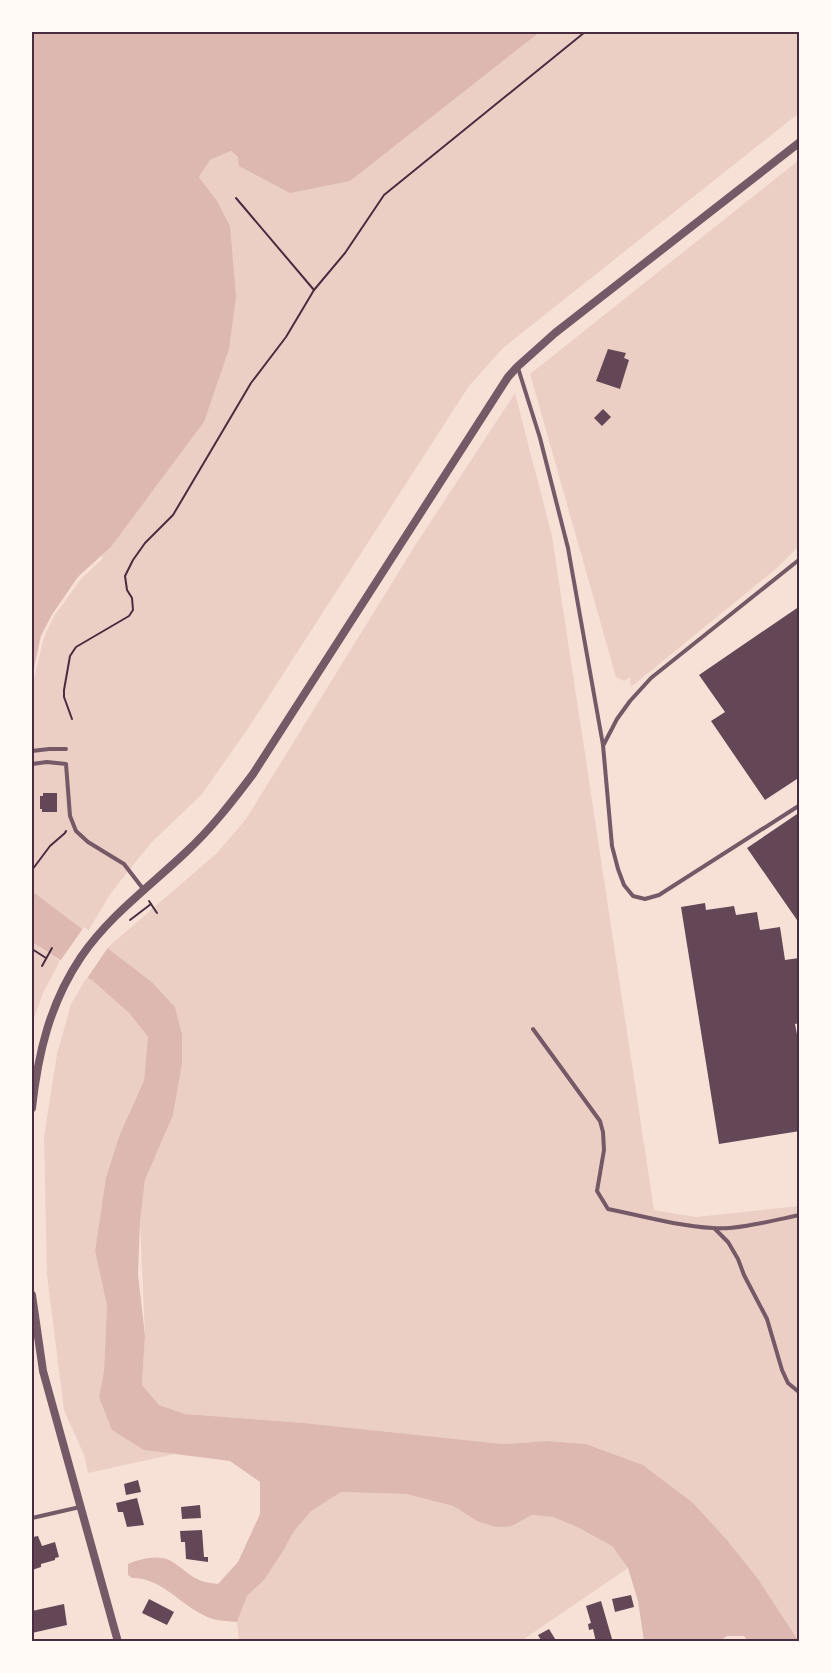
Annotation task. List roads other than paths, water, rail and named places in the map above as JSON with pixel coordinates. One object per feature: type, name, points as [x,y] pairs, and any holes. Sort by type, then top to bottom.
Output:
[{"type":"street","points":[[32,1108],[39,1056],[47,1026],[66,982],[81,958],[104,928],[210,829],[254,774],[499,390],[518,367],[555,333],[800,141]]},
{"type":"street","points":[[32,1295],[43,1371],[118,1641]]},
{"type":"lane","points":[[518,367],[540,438],[568,548],[603,745],[612,846],[624,885],[633,896],[645,898],[659,896],[800,805]]},
{"type":"lane","points":[[603,745],[617,719],[651,678],[800,559]]},
{"type":"lane","points":[[32,751],[66,749]]},
{"type":"lane","points":[[32,764],[47,762],[66,764],[70,816],[74,827],[79,835],[124,864],[144,890]]},
{"type":"lane","points":[[533,1029],[600,1121],[604,1150],[597,1191],[608,1209],[715,1229],[800,1215]]},
{"type":"lane","points":[[715,1229],[728,1242],[738,1259],[767,1319],[782,1370],[788,1383],[800,1394]]},
{"type":"lane","points":[[32,1518],[80,1507]]}]
